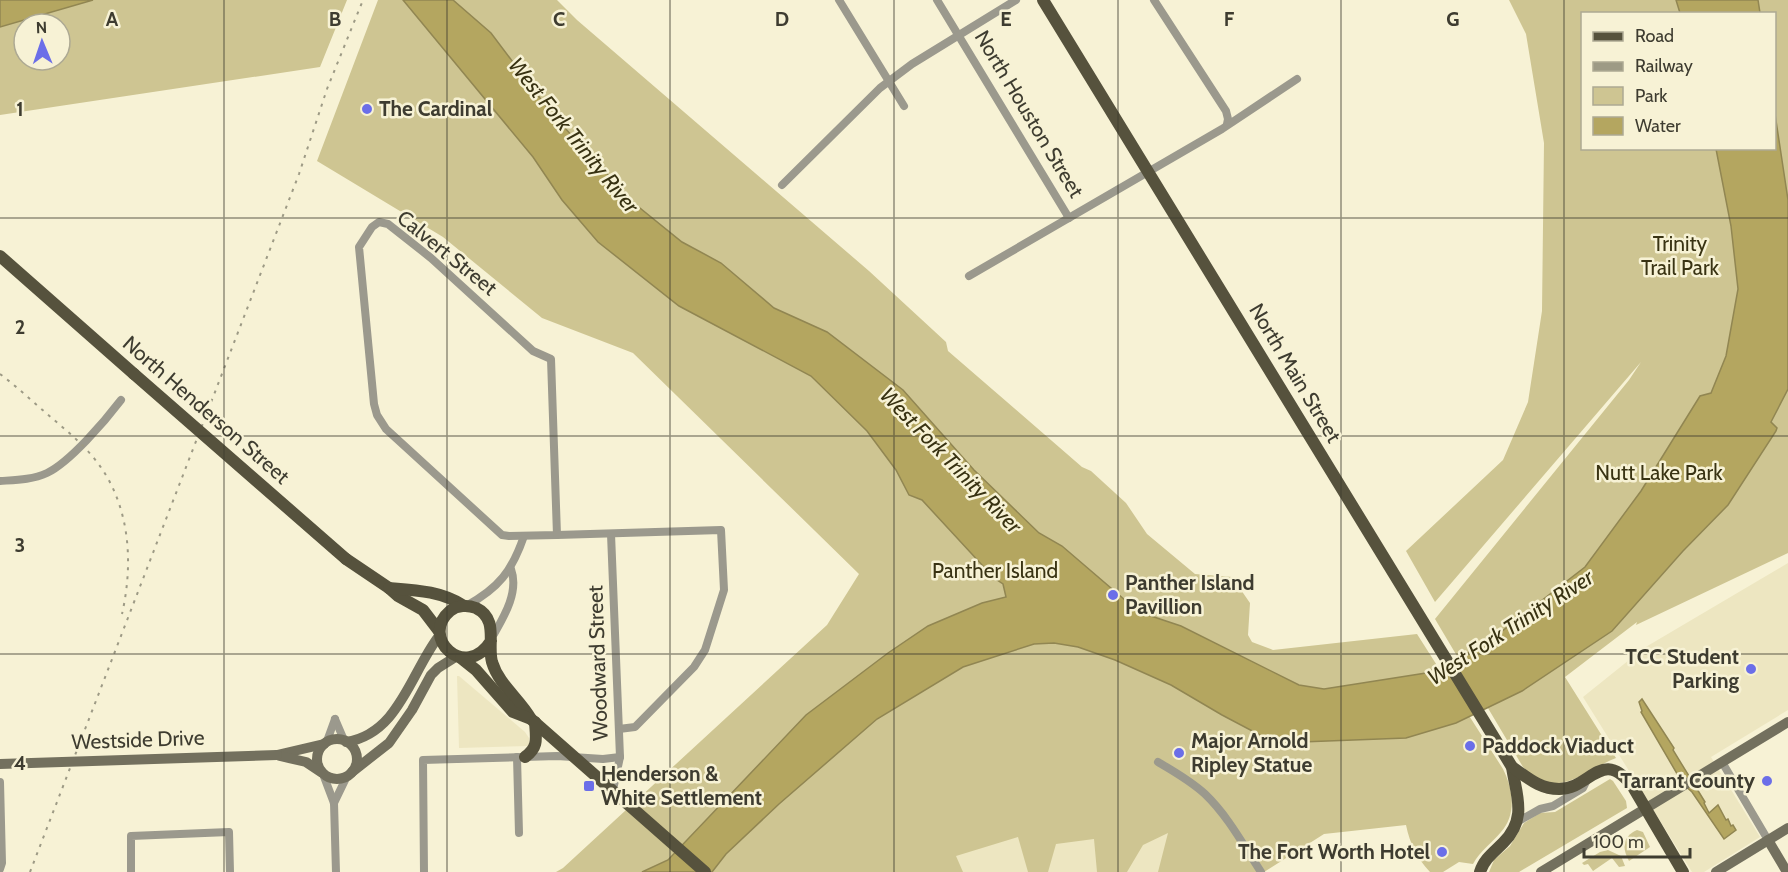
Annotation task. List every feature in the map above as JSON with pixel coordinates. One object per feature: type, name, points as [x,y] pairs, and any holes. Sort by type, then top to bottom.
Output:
[{"type":"main road","name":"North Main Street","points":[[1043,0],[1512,766]]},
{"type":"main road","name":"North Henderson Street","points":[[0,256],[346,559],[390,588],[398,596],[423,610],[435,623],[439,634]]},
{"type":"main road","name":"North Henderson Street","points":[[390,588],[438,594],[454,599],[465,606]]},
{"type":"main road","points":[[491,639],[482,652],[474,656],[459,657],[438,668],[431,675],[412,710],[389,743],[350,774],[335,779],[322,773],[316,762],[316,756],[326,742],[332,739],[345,741],[362,738],[372,733],[388,719],[439,634],[441,623],[453,609],[465,606],[475,608],[488,620],[491,639],[491,659],[498,676],[522,703],[533,721],[536,746],[521,757]]},
{"type":"main road","points":[[439,634],[444,647],[476,670],[513,712],[533,721],[705,872]]},
{"type":"main road","points":[[1542,872],[1788,722]]},
{"type":"main road","points":[[345,741],[354,749],[357,756],[357,762],[350,774]]},
{"type":"main road","name":"Westside Drive","points":[[0,764],[277,755],[326,742]]},
{"type":"main road","name":"Westside Drive","points":[[277,755],[306,762],[322,773]]},
{"type":"main road","points":[[1512,766],[1536,784],[1558,789],[1572,786],[1607,769],[1622,775],[1633,788],[1683,872]]},
{"type":"main road","points":[[1480,872],[1485,861],[1505,841],[1515,823],[1519,799],[1512,766]]},
{"type":"main road","points":[[1716,872],[1788,828]]},
{"type":"main road","points":[[1768,840],[1787,872]]},
{"type":"street","points":[[839,0],[904,106]]},
{"type":"street","name":"North Houston Street","points":[[938,0],[1069,218]]},
{"type":"street","points":[[782,185],[889,81],[912,64],[1016,0]]},
{"type":"street","points":[[1154,0],[1226,111],[1227,124]]},
{"type":"street","points":[[969,276],[1222,129],[1297,79]]},
{"type":"street","name":"Calvert Street","points":[[557,535],[551,358],[533,351],[431,258],[388,224],[384,222],[375,224],[359,247],[375,410],[386,429],[502,535],[524,536],[611,534],[721,530],[724,591],[705,650],[693,668],[635,727],[619,729]]},
{"type":"street","points":[[0,481],[31,478],[56,468],[89,437],[121,400]]},
{"type":"street","name":"Woodward Street","points":[[611,534],[620,757],[613,790]]},
{"type":"street","points":[[465,606],[490,591],[511,569],[524,536]]},
{"type":"street","points":[[491,639],[509,605],[514,577],[511,569]]},
{"type":"street","points":[[326,742],[335,719],[345,741]]},
{"type":"street","points":[[519,833],[521,757]]},
{"type":"street","points":[[424,872],[423,759],[620,757]]},
{"type":"street","points":[[1158,762],[1191,782],[1213,802],[1261,872]]},
{"type":"street","points":[[1722,762],[1768,840]]},
{"type":"street","points":[[322,773],[334,803],[336,872]]},
{"type":"street","points":[[334,803],[350,774]]},
{"type":"street","points":[[1515,823],[1540,809],[1553,806],[1583,788],[1590,776]]},
{"type":"street","points":[[0,782],[2,863],[0,869]]},
{"type":"street","points":[[131,872],[131,836],[229,832],[230,872]]},
{"type":"shaded area","points":[[1788,563],[1788,710],[1711,757],[1760,837],[1704,872],[1692,872],[1583,697],[1644,648]]},
{"type":"shaded area","points":[[457,676],[525,732],[529,738],[529,746],[459,748]]},
{"type":"shaded area","points":[[1189,822],[1231,872],[764,872],[795,838]]},
{"type":"green space","points":[[0,0],[347,0],[320,67],[0,115]]},
{"type":"green space","name":"Panther Island","points":[[378,0],[557,0],[577,20],[869,271],[946,342],[948,351],[1082,467],[1091,471],[1126,503],[1147,534],[1195,574],[1232,577],[1250,603],[1248,635],[1252,642],[1273,650],[1417,634],[1503,769],[1512,801],[1509,817],[1501,832],[1473,864],[1459,862],[1443,872],[1430,872],[1425,867],[1415,850],[1406,825],[1324,834],[1264,872],[1158,872],[1168,833],[1143,845],[1127,872],[1097,872],[1094,839],[1056,844],[1048,872],[1028,872],[1018,837],[956,856],[963,872],[556,872],[827,625],[859,574],[633,353],[542,318],[443,237],[317,161]]},
{"type":"green space","points":[[1509,0],[1788,0],[1788,553],[1636,625],[1637,622],[1565,677],[1616,758],[1569,781],[1558,783],[1547,782],[1535,777],[1523,767],[1435,619],[1629,380],[1641,362],[1435,602],[1406,551],[1503,460],[1528,402],[1542,311],[1544,143],[1526,34]]},
{"type":"green space","points":[[1610,779],[1626,801],[1627,808],[1519,872],[1489,872],[1494,860],[1510,846],[1524,823],[1540,813],[1555,812]]},
{"type":"green space","points":[[1637,830],[1643,832],[1650,847],[1629,861],[1624,847],[1626,839]]},
{"type":"green space","points":[[1608,850],[1621,856],[1625,866],[1619,867],[1612,858],[1593,871],[1588,864],[1582,863],[1600,852]]},
{"type":"water","points":[[0,0],[93,0],[52,12],[12,12],[12,24],[0,27]]},
{"type":"water","name":"West Fork Trinity River","points":[[403,0],[453,0],[491,33],[552,114],[635,204],[682,242],[721,263],[774,308],[827,332],[903,390],[974,470],[1039,533],[1062,546],[1139,612],[1181,626],[1299,685],[1324,689],[1426,673],[1484,645],[1585,567],[1641,491],[1700,396],[1711,393],[1726,356],[1738,289],[1731,226],[1716,150],[1776,150],[1776,121],[1788,200],[1788,389],[1771,422],[1777,428],[1776,431],[1728,505],[1683,551],[1612,631],[1522,691],[1456,723],[1406,738],[1275,743],[1171,685],[1115,660],[1078,647],[1054,643],[1034,644],[963,667],[877,719],[779,804],[726,854],[712,872],[642,872],[668,860],[806,715],[888,653],[928,626],[982,603],[1006,597],[1003,584],[994,578],[922,500],[909,495],[896,470],[867,431],[811,376],[679,306],[598,242],[562,200],[533,157]]},
{"type":"water","points":[[1676,0],[1758,0],[1760,12],[1680,12]]},
{"type":"water","points":[[1642,699],[1674,748],[1673,750],[1705,802],[1709,813],[1718,805],[1726,820],[1728,819],[1736,830],[1724,839],[1692,792],[1683,784],[1641,712],[1639,702]]},
{"type":"railway","points":[[30,872],[299,174],[327,89],[363,0]]},
{"type":"railway","points":[[0,374],[82,445],[105,474],[115,493],[122,512],[128,553],[126,594],[122,614]]},
{"type":"place","name":"The Cardinal","points":[[367,109]]},
{"type":"place","name":"Panther Island Pavillion","points":[[1113,595]]},
{"type":"place","name":"TCC Student Parking","points":[[1751,669]]},
{"type":"place","name":"Paddock Viaduct","points":[[1470,746]]},
{"type":"place","name":"Major Arnold Ripley Statue","points":[[1179,753]]},
{"type":"place","name":"Tarrant County","points":[[1767,781]]},
{"type":"place","name":"Henderson & White Settlement","points":[[589,786]]},
{"type":"place","name":"The Fort Worth Hotel","points":[[1442,852]]},
{"type":"park label","name":"Trinity Trail Park","points":[[1680,256]]},
{"type":"park label","name":"Nutt Lake Park","points":[[1659,473]]}]
